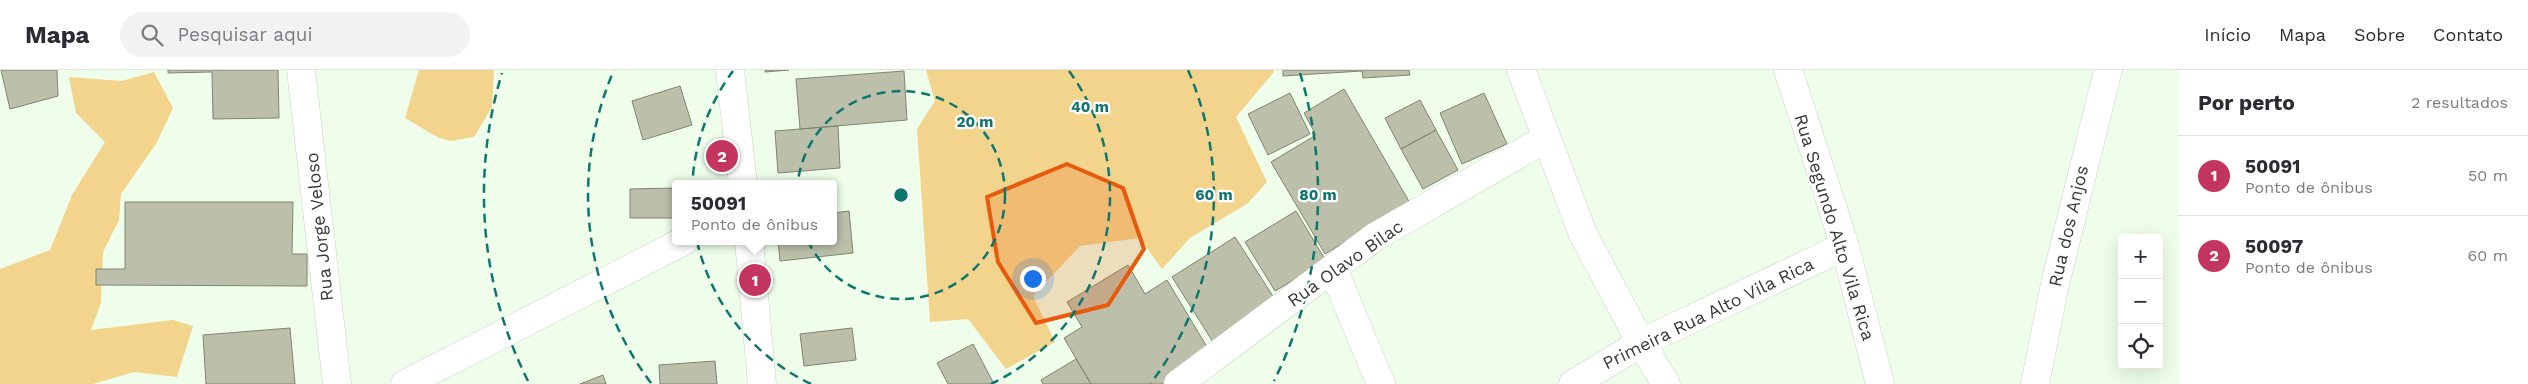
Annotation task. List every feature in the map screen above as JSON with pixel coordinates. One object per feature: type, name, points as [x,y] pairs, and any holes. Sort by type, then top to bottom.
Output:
[{"type":"street","name":"Rua Jorge Veloso","points":[[301,70],[337,384]]},
{"type":"street","points":[[730,70],[743,180]]},
{"type":"street","points":[[1520,70],[1583,234],[1641,343],[1666,384]]},
{"type":"street","name":"Rua Segundo Alto Vila Rica","points":[[1788,70],[1845,246],[1880,384]]},
{"type":"street","name":"Rua dos Anjos","points":[[2035,384],[2057,274],[2108,70]]},
{"type":"street","name":"Rua Olavo Bilac","points":[[1178,384],[1375,238],[1545,139]]},
{"type":"street","points":[[405,384],[676,245]]},
{"type":"street","points":[[749,245],[762,384]]},
{"type":"street","name":"Primeira Rua Alto Vila Rica","points":[[1573,384],[1641,343],[1845,246]]},
{"type":"street","points":[[1333,269],[1381,384]]},
{"type":"highlighted area","points":[[1067,164],[1123,188],[1144,249],[1108,305],[1036,323],[998,262],[987,197]]},
{"type":"shaded area","points":[[419,70],[494,70],[492,107],[474,137],[450,141],[437,137],[405,118]]},
{"type":"shaded area","points":[[926,70],[1273,70],[1274,72],[1236,117],[1267,182],[1247,204],[1190,238],[1162,269],[1140,238],[1080,246],[1033,296],[1055,342],[1006,369],[968,319],[930,322],[917,129],[935,101]]},
{"type":"shaded area","points":[[154,72],[173,108],[156,144],[121,194],[119,220],[103,252],[101,303],[91,330],[173,320],[193,326],[177,377],[134,372],[93,384],[0,384],[0,269],[50,250],[72,195],[105,142],[76,113],[69,77],[122,81]]},
{"type":"building","points":[[1,70],[57,70],[58,96],[10,109]]},
{"type":"building","points":[[168,70],[278,70],[279,118],[213,119],[212,72],[168,73]]},
{"type":"building","points":[[765,70],[789,70],[765,72]]},
{"type":"building","points":[[1283,70],[1409,70],[1410,75],[1363,78],[1362,71],[1283,76]]},
{"type":"building","points":[[904,71],[907,120],[800,129],[796,79]]},
{"type":"building","points":[[680,86],[692,125],[643,140],[632,101]]},
{"type":"building","points":[[1344,89],[1410,203],[1325,254],[1271,162],[1316,135],[1304,113]]},
{"type":"building","points":[[1290,93],[1310,134],[1268,155],[1248,114]]},
{"type":"building","points":[[1484,93],[1507,144],[1462,164],[1440,113]]},
{"type":"building","points":[[1420,100],[1436,130],[1401,149],[1385,118]]},
{"type":"building","points":[[838,126],[840,168],[778,173],[775,131]]},
{"type":"building","points":[[1436,130],[1458,170],[1423,189],[1401,149]]},
{"type":"building","points":[[672,188],[672,218],[630,218],[630,189]]},
{"type":"building","points":[[125,202],[293,202],[292,254],[307,254],[307,286],[96,285],[96,269],[125,269]]},
{"type":"building","points":[[849,211],[853,253],[780,261],[778,245],[837,245],[837,213]]},
{"type":"building","points":[[1296,211],[1326,261],[1275,291],[1245,242]]},
{"type":"building","points":[[1235,237],[1276,301],[1213,342],[1172,277]]},
{"type":"building","points":[[1128,265],[1145,294],[1167,280],[1213,357],[1168,384],[1091,384],[1064,338],[1082,327],[1067,302]]},
{"type":"building","points":[[290,328],[295,384],[206,384],[203,335]]},
{"type":"building","points":[[852,328],[856,360],[804,366],[800,334]]},
{"type":"building","points":[[973,344],[994,384],[948,384],[937,363]]},
{"type":"building","points":[[1076,359],[1091,384],[1043,384],[1041,380]]},
{"type":"building","points":[[715,361],[717,384],[660,384],[659,365]]},
{"type":"building","points":[[603,375],[606,384],[580,384]]},
{"type":"place","name":"50097","points":[[722,156]]},
{"type":"place","name":"50091","points":[[755,280]]}]
